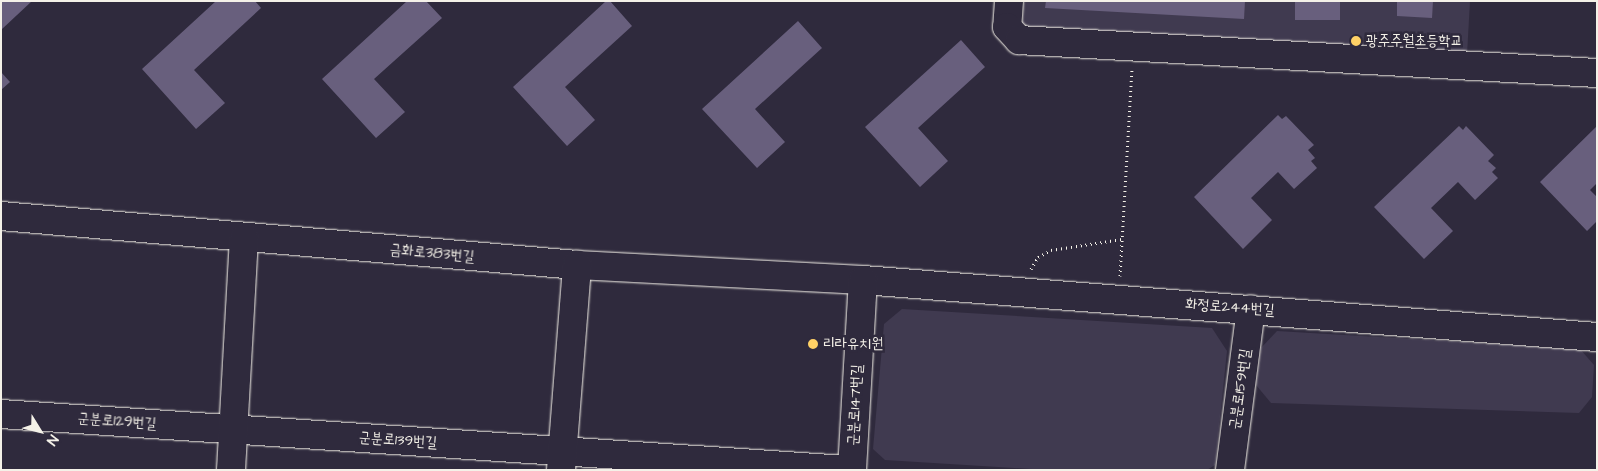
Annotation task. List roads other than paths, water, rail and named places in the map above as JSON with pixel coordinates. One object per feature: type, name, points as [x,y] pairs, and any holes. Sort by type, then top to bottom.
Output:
[{"type":"street","points":[[1009,1],[1007,27],[1019,40],[1597,73]]},
{"type":"street","name":"금화로383번길","points":[[1,216],[577,265],[863,280]]},
{"type":"street","points":[[231,470],[244,238]]},
{"type":"street","points":[[577,265],[562,460],[847,470]]},
{"type":"street","name":"화정로244번길","points":[[863,280],[1597,337]]},
{"type":"street","name":"군분로147번길","points":[[852,470],[863,280]]},
{"type":"street","name":"군분로159번길","points":[[1230,470],[1251,309]]},
{"type":"street","name":"군분로129번길","points":[[1,414],[233,429]]},
{"type":"street","name":"군분로139번길","points":[[233,429],[562,460]]},
{"type":"place","name":"광주주월초등학교","points":[[1356,41]]},
{"type":"place","name":"리라유치원","points":[[813,344]]}]
